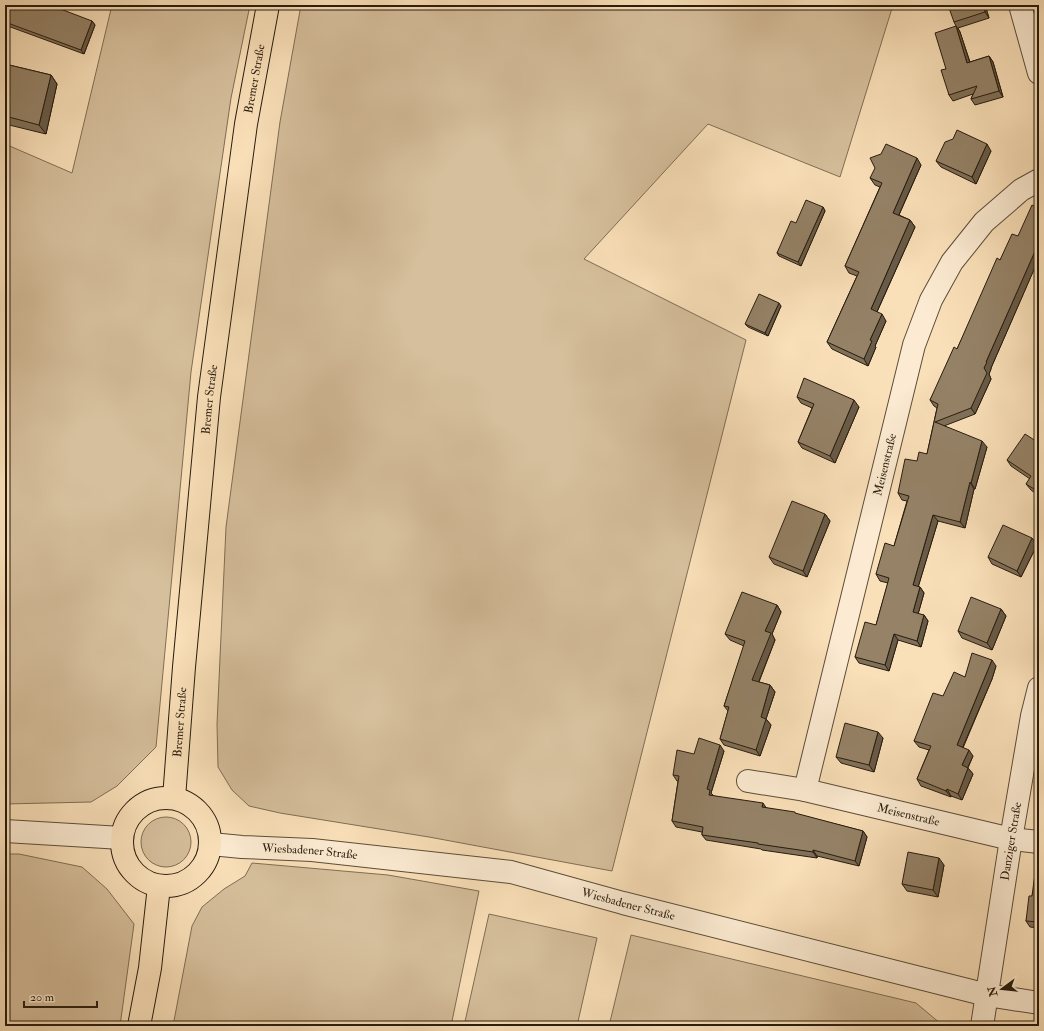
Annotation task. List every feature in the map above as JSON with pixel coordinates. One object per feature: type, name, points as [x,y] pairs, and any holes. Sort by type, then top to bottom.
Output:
[{"type":"main road","name":"Bremer Straße","points":[[174,798],[183,674],[209,397],[246,124],[268,5]]},
{"type":"main road","points":[[161,798],[174,798],[184,801],[194,807],[202,815],[207,825],[211,844],[209,855],[204,865],[190,880],[170,886],[159,886],[146,882],[135,874],[127,864],[122,851],[122,838],[130,815],[139,807],[150,801],[161,798]]},
{"type":"main road","points":[[139,1026],[150,968],[159,886]]},
{"type":"street","points":[[1020,5],[1039,73]]},
{"type":"street","name":"Meisenstraße","points":[[805,790],[914,345],[931,300],[952,262],[984,222],[1021,190],[1039,180]]},
{"type":"street","name":"Danziger Straße","points":[[982,1026],[1011,839],[1032,716],[1039,688]]},
{"type":"street","name":"Meisenstraße","points":[[748,782],[805,790],[1011,839],[1039,842]]},
{"type":"street","points":[[5,831],[122,838]]},
{"type":"street","name":"Wiesbadener Straße","points":[[211,844],[312,850],[511,872],[631,905],[987,996],[1039,1003]]},
{"type":"shaded area","points":[[112,5],[250,5],[231,98],[191,372],[156,747],[117,786],[91,802],[5,804],[5,144],[72,173]]},
{"type":"shaded area","points":[[301,5],[893,5],[840,177],[708,124],[584,259],[746,340],[612,871],[429,837],[280,813],[249,806],[232,790],[218,767],[217,724],[226,527],[280,122]]},
{"type":"shaded area","points":[[166,817],[175,819],[184,824],[189,833],[191,842],[189,851],[184,860],[175,865],[166,867],[157,865],[148,860],[143,851],[141,842],[143,833],[148,824],[157,819]]},
{"type":"shaded area","points":[[5,854],[19,854],[82,867],[107,889],[134,924],[120,1026],[5,1026]]},
{"type":"shaded area","points":[[252,863],[388,875],[479,891],[451,1026],[173,1026],[192,926],[202,907],[224,889],[245,876]]},
{"type":"shaded area","points":[[489,914],[597,938],[577,1026],[464,1026]]},
{"type":"shaded area","points":[[631,935],[916,1003],[941,1024],[941,1026],[609,1026]]},
{"type":"building","points":[[5,5],[50,5],[92,21],[81,50],[5,22]]},
{"type":"building","points":[[948,5],[983,5],[985,12],[954,22]]},
{"type":"building","points":[[956,26],[967,63],[989,56],[999,91],[971,99],[977,86],[949,95],[941,70],[946,69],[935,33]]},
{"type":"building","points":[[5,64],[51,75],[39,125],[5,116]]},
{"type":"building","points":[[957,130],[987,144],[972,177],[936,161],[945,142],[953,139]]},
{"type":"building","points":[[886,144],[917,158],[893,213],[910,220],[871,309],[882,314],[870,340],[872,341],[864,359],[827,342],[859,272],[845,266],[882,183],[870,178],[875,168],[870,158],[881,154]]},
{"type":"building","points":[[806,200],[823,207],[798,262],[777,253],[791,221],[796,223]]},
{"type":"building","points":[[1032,205],[1038,208],[1039,207],[1039,250],[1036,249],[986,362],[984,368],[987,373],[971,408],[935,422],[982,441],[960,522],[933,515],[913,585],[920,587],[913,612],[924,615],[917,641],[894,634],[885,665],[855,657],[865,622],[876,625],[889,578],[876,574],[885,543],[894,546],[909,496],[898,493],[905,459],[917,461],[919,452],[927,454],[938,404],[930,400],[954,347],[957,349],[997,258],[1000,260],[1012,234],[1018,236]]},
{"type":"building","points":[[759,294],[779,303],[765,333],[745,324]]},
{"type":"building","points":[[804,378],[854,400],[830,456],[798,442],[814,404],[797,397]]},
{"type":"building","points":[[1025,434],[1039,443],[1039,492],[1026,484],[1031,476],[1007,460]]},
{"type":"building","points":[[792,501],[825,514],[803,571],[769,557]]},
{"type":"building","points":[[1003,525],[1032,538],[1017,571],[988,557]]},
{"type":"building","points":[[742,592],[777,605],[765,631],[771,633],[752,680],[770,685],[761,717],[766,719],[756,750],[720,739],[729,707],[724,706],[745,641],[725,634]]},
{"type":"building","points":[[971,597],[1001,609],[987,643],[958,631]]},
{"type":"building","points":[[972,653],[992,660],[957,745],[969,750],[962,765],[968,768],[958,794],[947,789],[946,791],[917,779],[931,746],[914,741],[933,693],[943,696],[954,672],[965,677]]},
{"type":"building","points":[[845,723],[878,732],[869,765],[836,757]]},
{"type":"building","points":[[699,738],[720,745],[707,789],[710,790],[709,795],[763,803],[762,807],[795,812],[863,831],[855,861],[813,850],[813,852],[702,835],[703,827],[672,821],[679,776],[673,775],[677,750],[694,754]]},
{"type":"building","points":[[908,852],[939,858],[933,890],[902,884]]},
{"type":"building","points":[[1036,866],[1039,867],[1039,922],[1026,921],[1029,896],[1032,896]]}]
